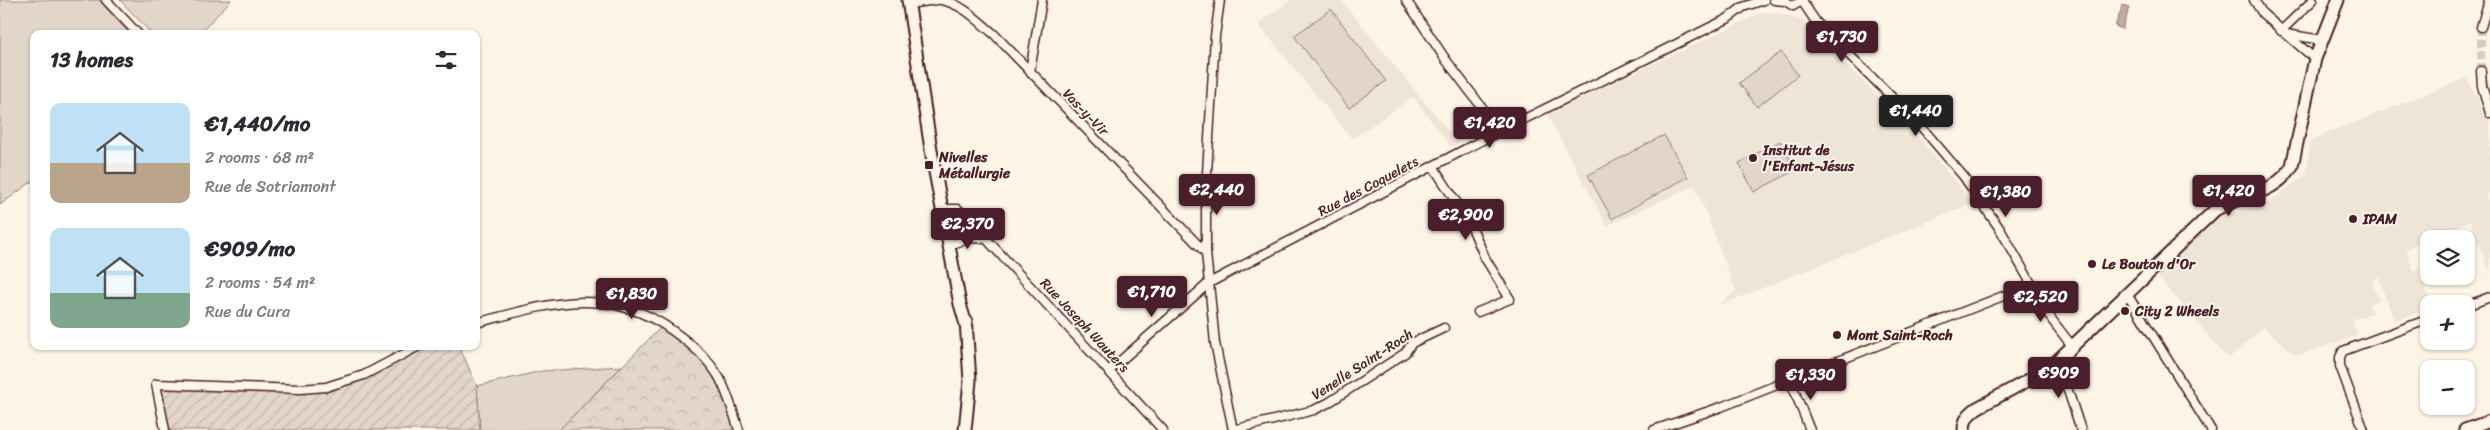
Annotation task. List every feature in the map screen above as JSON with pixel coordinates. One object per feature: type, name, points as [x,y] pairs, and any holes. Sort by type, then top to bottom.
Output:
[{"type":"main road","points":[[1964,430],[1964,423],[1969,414],[1977,408],[2037,375],[2058,360],[2215,210],[2230,201],[2269,188],[2286,176],[2292,166],[2315,60],[2338,0]]},
{"type":"main road","points":[[908,2],[932,156],[945,209],[967,328],[970,381],[965,430]]},
{"type":"main road","points":[[2465,430],[2490,421]]},
{"type":"street","points":[[106,0],[134,30]]},
{"type":"street","points":[[908,2],[937,0]]},
{"type":"street","name":"Vas-y-Vir","points":[[941,0],[953,2],[969,12],[1030,71],[1206,254]]},
{"type":"street","points":[[1030,71],[1042,0]]},
{"type":"street","points":[[1220,0],[1214,36],[1206,190],[1206,254],[1215,343],[1233,430]]},
{"type":"street","points":[[1406,0],[1446,60],[1500,131]]},
{"type":"street","name":"Rue des Coquelets","points":[[1110,370],[1209,284],[1500,131],[1726,20],[1743,7],[1764,0]]},
{"type":"street","points":[[1774,0],[1784,0],[1793,6],[1803,0],[1816,22],[1918,123],[1981,201],[2000,229],[2052,320],[2072,346]]},
{"type":"street","points":[[2254,0],[2263,14],[2315,60]]},
{"type":"street","points":[[2284,32],[2313,0]]},
{"type":"street","points":[[2481,27],[2489,0]]},
{"type":"street","points":[[2284,32],[2322,40]]},
{"type":"street","points":[[2481,70],[2482,86],[2490,113]]},
{"type":"street","points":[[1433,166],[1471,225],[1485,258],[1510,299],[1478,312]]},
{"type":"street","name":"Rue Joseph Wauters","points":[[945,209],[958,209],[987,238],[1163,430]]},
{"type":"street","points":[[952,245],[969,238],[987,238]]},
{"type":"street","points":[[1654,430],[1790,380],[2031,285]]},
{"type":"street","points":[[2127,294],[2211,430]]},
{"type":"street","points":[[2475,303],[2490,297]]},
{"type":"street","points":[[480,321],[548,306],[584,302],[628,306],[650,316],[693,345],[706,359],[722,384],[739,430]]},
{"type":"street","points":[[2364,430],[2340,366],[2340,357],[2343,351],[2420,321]]},
{"type":"street","name":"Venelle Saint-Roch","points":[[1233,430],[1305,413],[1328,403],[1405,353],[1412,343],[1444,328]]},
{"type":"street","points":[[165,430],[156,384],[300,389],[326,387],[364,375],[411,350]]},
{"type":"street","points":[[2058,360],[2081,430]]},
{"type":"street","points":[[1790,380],[1810,430]]},
{"type":"shaded area","points":[[1291,0],[1341,0],[1459,144],[1451,147],[1413,97],[1352,139],[1258,24]]},
{"type":"shaded area","points":[[2123,5],[2130,7],[2122,29],[2115,26]]},
{"type":"shaded area","name":"Institut de l'Enfant-Jésus","points":[[1763,12],[1777,12],[1801,20],[1913,131],[1973,203],[1716,307],[1736,291],[1695,185],[1607,226],[1547,114]]},
{"type":"shaded area","name":"IPAM","points":[[2467,78],[2490,121],[2490,193],[2486,195],[2490,204],[2490,274],[2475,230],[2470,221],[2449,230],[2420,230],[2420,243],[2406,249],[2414,271],[2419,270],[2420,285],[2424,285],[2428,295],[2420,295],[2420,312],[2394,321],[2378,276],[2372,282],[2379,301],[2369,304],[2372,313],[2352,320],[2357,335],[2300,355],[2294,354],[2264,327],[2228,359],[2157,276],[2218,216],[2267,204],[2307,173],[2310,140]]},
{"type":"green space","points":[[0,0],[99,0],[126,30],[30,30],[30,183],[0,205]]},
{"type":"green space","points":[[120,0],[231,0],[202,30],[148,30]]},
{"type":"green space","points":[[1331,9],[1386,81],[1349,108],[1294,36]]},
{"type":"green space","points":[[1781,52],[1798,75],[1757,107],[1739,83]]},
{"type":"green space","points":[[1664,135],[1688,177],[1612,219],[1588,175]]},
{"type":"green space","points":[[1780,141],[1796,170],[1754,192],[1739,163]]},
{"type":"green space","points":[[664,324],[693,345],[718,375],[739,430],[559,430]]},
{"type":"green space","points":[[411,350],[461,350],[477,386],[480,430],[165,430],[156,384],[300,389],[350,381]]},
{"type":"green space","points":[[622,366],[559,430],[480,430],[477,386],[542,371]]},
{"type":"tunnel","points":[[2481,27],[2481,71]]},
{"type":"place","name":"Institut de l'Enfant-Jésus","points":[[1753,158]]},
{"type":"place","name":"Nivelles Métallurgie","points":[[929,165]]},
{"type":"place","name":"IPAM","points":[[2353,219]]},
{"type":"place","name":"Le Bouton d'Or","points":[[2092,264]]},
{"type":"place","name":"City 2 Wheels","points":[[2125,311]]},
{"type":"place","name":"Mont Saint-Roch","points":[[1837,335]]}]
